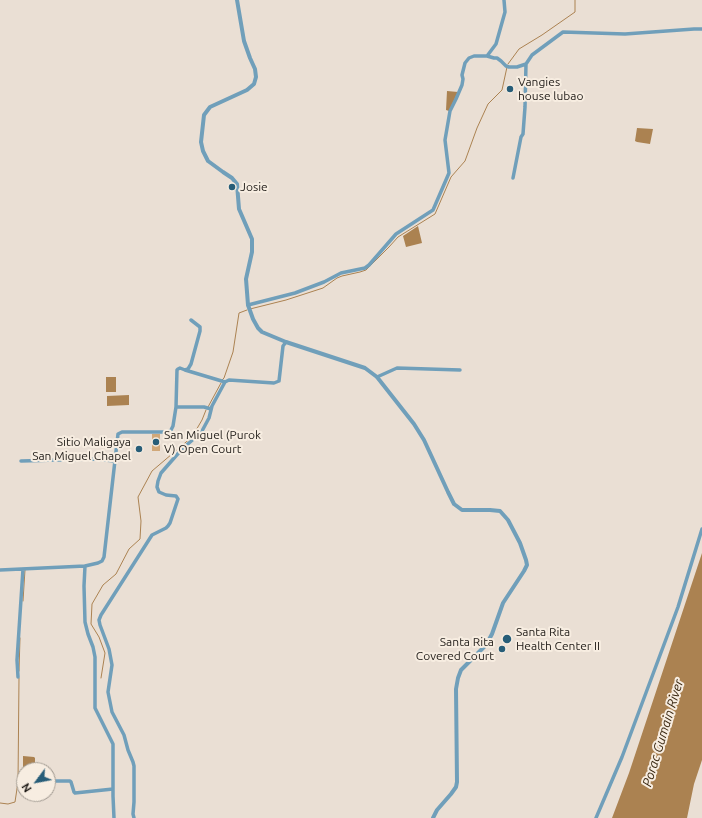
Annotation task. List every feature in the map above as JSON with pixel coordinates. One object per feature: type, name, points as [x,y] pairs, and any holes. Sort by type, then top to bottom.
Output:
[{"type":"street","points":[[237,0],[244,42],[255,68],[256,77],[254,84],[247,90],[210,107],[206,111],[204,115],[201,142],[203,151],[208,161],[232,178],[237,184],[239,209],[252,239],[252,252],[246,279],[248,305],[252,320],[262,332],[286,342],[365,368],[377,377],[414,424],[424,440],[454,504],[462,510],[500,511],[508,520],[520,543],[526,560],[527,565],[503,604],[492,634],[486,645],[461,670],[458,678],[456,695],[457,782],[456,787],[437,810],[433,818]]},
{"type":"street","points":[[487,56],[498,39],[505,12],[504,0]]},
{"type":"street","points":[[513,178],[521,136],[523,134],[526,107],[526,64],[532,55],[563,32],[625,34],[694,29],[702,30]]},
{"type":"street","points":[[248,305],[295,293],[324,282],[341,273],[365,268],[396,234],[433,210],[449,173],[445,140],[450,110],[462,84],[462,75],[465,63],[474,56],[487,56],[497,58],[509,67],[517,67],[526,64]]},
{"type":"street","points":[[185,370],[188,369],[191,364],[200,331],[200,327],[191,320]]},
{"type":"street","points":[[0,570],[85,566],[102,561],[104,557],[108,526],[118,434],[122,432],[167,432],[171,430],[176,407],[177,370],[180,368],[224,382],[229,380],[274,383],[279,381],[283,346],[286,342]]},
{"type":"street","points":[[377,377],[397,368],[460,370]]},
{"type":"street","points":[[134,818],[132,814],[134,802],[134,766],[124,735],[112,712],[108,692],[112,665],[109,649],[99,620],[152,535],[168,526],[178,501],[178,497],[159,492],[157,487],[159,476],[202,430],[209,418],[208,408],[224,382]]},
{"type":"street","points":[[176,407],[208,408]]},
{"type":"street","points":[[21,461],[94,459],[115,461]]},
{"type":"street","points":[[596,818],[622,757],[675,614],[700,540],[702,529]]},
{"type":"street","points":[[85,566],[85,622],[95,657],[95,708],[113,744],[114,818]]},
{"type":"street","points":[[18,677],[23,569]]},
{"type":"street","points":[[56,781],[70,781],[75,793],[113,788]]},
{"type":"shaded area","name":"San Miguel (Purok V) Open Court","points":[[152,434],[160,434],[160,451],[152,451]]},
{"type":"water","points":[[447,91],[458,92],[449,111],[446,110]]},
{"type":"water","points":[[637,128],[653,129],[650,144],[635,141]]},
{"type":"water","points":[[418,226],[422,243],[406,247],[403,236]]},
{"type":"water","points":[[106,377],[116,377],[116,392],[106,392]]},
{"type":"water","points":[[129,395],[129,405],[107,406],[107,396]]},
{"type":"water","name":"Porac Gumain River","points":[[702,553],[702,760],[694,784],[687,818],[612,818],[629,773]]},
{"type":"water","points":[[23,756],[35,758],[35,762],[23,762]]},
{"type":"waterway","points":[[508,64],[519,49],[575,12],[575,0]]},
{"type":"waterway","points":[[250,309],[286,300],[323,288],[337,278],[366,270],[398,237],[435,214],[451,177],[465,161],[477,128],[488,104],[502,90],[507,67]]},
{"type":"waterway","points":[[222,380],[233,352],[239,313],[247,310]]},
{"type":"waterway","points":[[208,407],[221,383]]},
{"type":"waterway","points":[[101,678],[105,653],[99,637],[91,624],[92,604],[103,585],[116,574],[129,549],[140,539],[141,521],[138,497],[152,471],[192,437],[206,410]]},
{"type":"waterway","points":[[23,601],[25,570]]},
{"type":"waterway","points":[[19,671],[20,638]]},
{"type":"waterway","points":[[0,803],[8,804],[15,802],[18,782],[19,678]]},
{"type":"place","name":"Vangies house lubao","points":[[510,89]]},
{"type":"place","name":"Josie","points":[[232,187]]},
{"type":"place","name":"San Miguel (Purok V) Open Court","points":[[156,442]]},
{"type":"place","name":"Sitio Maligaya San Miguel Chapel","points":[[139,449]]},
{"type":"place","name":"Santa Rita Health Center II","points":[[507,639]]},
{"type":"place","name":"Santa Rita Covered Court","points":[[502,649]]}]
